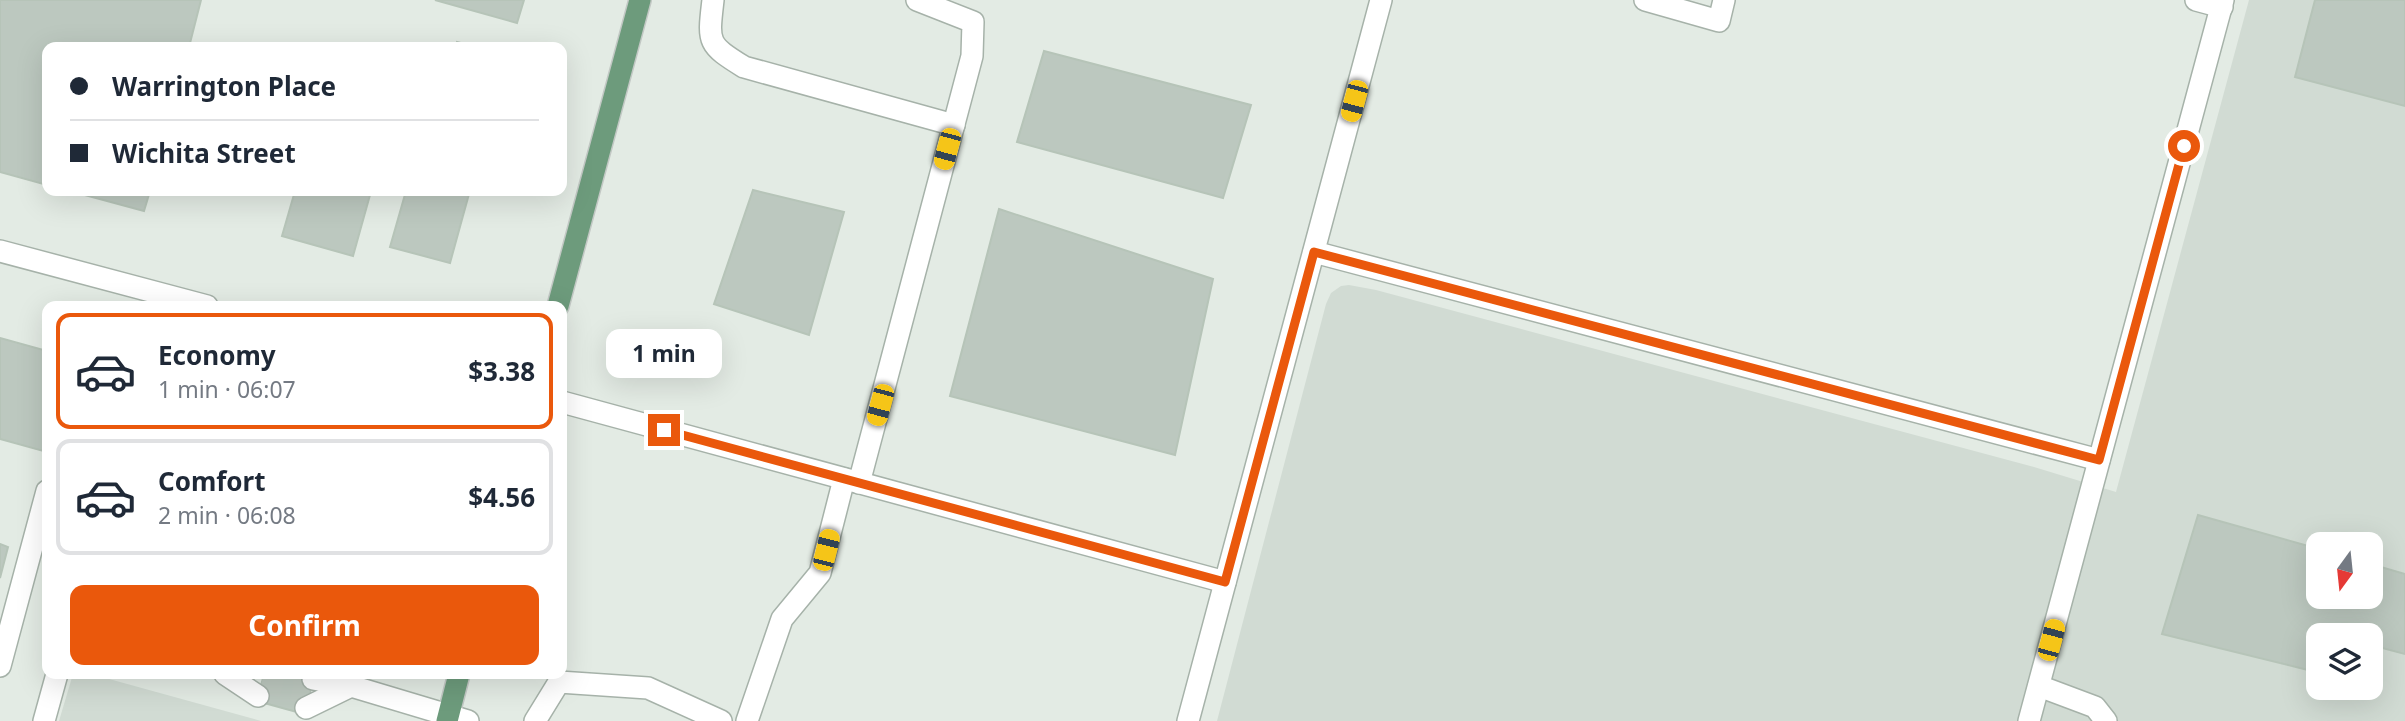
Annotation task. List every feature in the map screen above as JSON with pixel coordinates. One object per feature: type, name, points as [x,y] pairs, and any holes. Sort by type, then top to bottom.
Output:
[{"type":"main road","points":[[559,301],[640,0]]},
{"type":"main road","points":[[454,719],[458,679]]},
{"type":"street","points":[[713,0],[709,35],[718,51],[744,67],[954,125]]},
{"type":"street","points":[[747,721],[782,620],[820,573],[851,481],[972,56],[973,22],[917,0]]},
{"type":"street","points":[[1188,721],[1381,0]]},
{"type":"street","points":[[1645,0],[1719,21],[1724,0]]},
{"type":"street","points":[[2029,721],[2223,3],[2196,0]]},
{"type":"street","points":[[0,251],[160,300]]},
{"type":"street","points":[[1314,252],[2099,460]]},
{"type":"street","points":[[567,403],[1225,582]]},
{"type":"street","points":[[0,666],[42,510]]},
{"type":"street","points":[[44,721],[56,679]]},
{"type":"street","points":[[309,694],[340,679]]},
{"type":"street","points":[[345,679],[454,719]]},
{"type":"street","points":[[535,721],[559,682],[648,688],[721,721]]},
{"type":"street","points":[[2039,686],[2095,707],[2106,721]]},
{"type":"shaded area","points":[[2249,0],[2405,0],[2405,721],[1217,721],[1326,304],[1331,293],[1341,286],[1376,290],[2034,467],[2116,492]]},
{"type":"shaded area","points":[[72,679],[109,679],[261,721],[59,721]]},
{"type":"building","points":[[0,0],[201,0],[190,42],[42,42],[42,184],[0,172]]},
{"type":"building","points":[[435,0],[524,0],[517,23]]},
{"type":"building","points":[[2315,0],[2405,0],[2405,106],[2295,77]]},
{"type":"building","points":[[1044,51],[1251,105],[1223,198],[1017,142]]},
{"type":"building","points":[[753,190],[844,212],[809,335],[714,304]]},
{"type":"building","points":[[88,196],[148,196],[144,211]]},
{"type":"building","points":[[294,196],[370,196],[353,256],[282,236]]},
{"type":"building","points":[[405,196],[468,196],[450,263],[390,247]]},
{"type":"building","points":[[999,209],[1213,279],[1175,455],[950,396]]},
{"type":"building","points":[[0,338],[42,350],[42,451],[0,439]]},
{"type":"building","points":[[2198,515],[2306,545],[2306,609],[2384,609],[2384,568],[2405,574],[2405,654],[2383,648],[2383,623],[2306,623],[2306,670],[2162,634]]},
{"type":"building","points":[[0,544],[8,547],[0,578]]},
{"type":"building","points":[[263,679],[314,679],[304,714],[257,701]]},
{"type":"tunnel","points":[[262,682],[309,694]]},
{"type":"route","points":[[664,430],[1225,582],[1314,252],[2099,460],[2184,146]]}]
